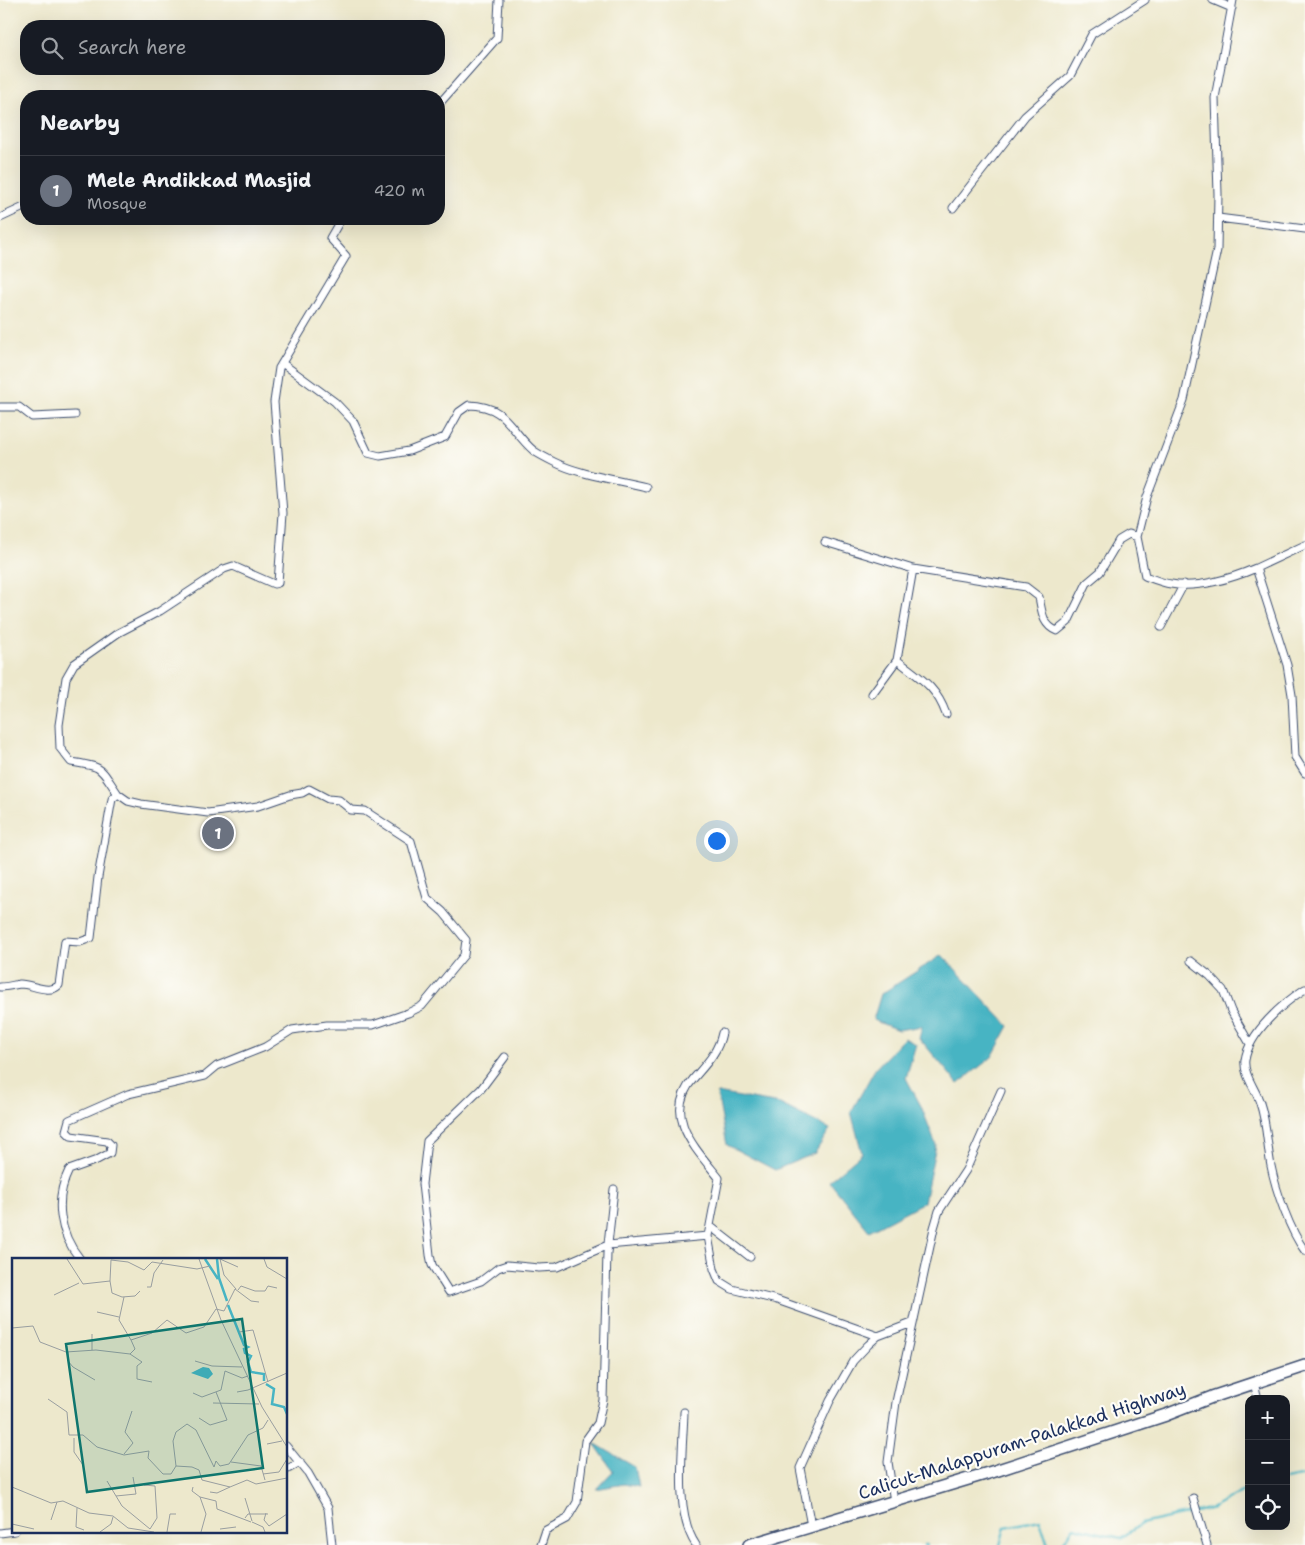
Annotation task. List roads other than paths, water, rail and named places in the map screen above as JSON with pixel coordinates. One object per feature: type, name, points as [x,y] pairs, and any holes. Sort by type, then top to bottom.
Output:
[{"type":"highway","name":"Calicut-Malappuram-Palakkad Highway","points":[[749,1545],[894,1502],[1166,1415],[1305,1366]]},
{"type":"street","points":[[445,97],[498,38],[499,0]]},
{"type":"street","points":[[953,208],[1025,116],[1070,76],[1092,34],[1145,0]]},
{"type":"street","points":[[1213,0],[1232,8]]},
{"type":"street","points":[[1233,0],[1215,98],[1217,250],[1184,400],[1146,497],[1137,537],[1145,576],[1173,585],[1208,583],[1236,576],[1305,545]]},
{"type":"street","points":[[0,218],[20,209]]},
{"type":"street","points":[[1218,218],[1305,229]]},
{"type":"street","points":[[79,1258],[64,1236],[61,1224],[64,1178],[69,1170],[110,1153],[111,1145],[107,1141],[70,1136],[66,1131],[69,1120],[128,1094],[205,1076],[217,1066],[265,1047],[292,1030],[327,1025],[373,1025],[408,1013],[422,1006],[464,954],[466,940],[443,912],[428,898],[418,873],[417,856],[411,841],[365,811],[351,810],[339,800],[328,799],[309,788],[302,793],[258,806],[208,813],[141,804],[128,801],[118,794],[103,770],[96,766],[72,762],[60,748],[59,725],[66,678],[74,664],[118,633],[160,611],[224,569],[234,566],[274,584],[278,583],[283,513],[274,402],[279,368],[346,256],[330,238],[338,225]]},
{"type":"street","points":[[282,363],[335,402],[353,420],[368,453],[380,456],[409,451],[445,437],[460,412],[468,405],[477,405],[492,408],[513,425],[534,451],[557,463],[646,487]]},
{"type":"street","points":[[0,407],[19,407],[32,417],[75,415]]},
{"type":"street","points":[[825,542],[913,569],[1026,587],[1039,598],[1043,618],[1050,628],[1057,631],[1068,622],[1087,583],[1100,572],[1119,540],[1129,534],[1137,537]]},
{"type":"street","points":[[1256,568],[1287,664],[1292,695],[1295,757],[1305,773]]},
{"type":"street","points":[[872,694],[897,660],[913,569]]},
{"type":"street","points":[[1161,627],[1184,584]]},
{"type":"street","points":[[897,660],[932,687],[940,697],[946,714]]},
{"type":"street","points":[[0,987],[20,984],[44,989],[56,988],[59,985],[65,941],[80,942],[91,938],[98,877],[112,799],[118,794]]},
{"type":"street","points":[[1192,961],[1223,990],[1231,1011],[1250,1044]]},
{"type":"street","points":[[1305,989],[1292,998],[1253,1037],[1245,1060],[1246,1070],[1260,1101],[1268,1132],[1272,1167],[1283,1206],[1305,1251]]},
{"type":"street","points":[[722,1032],[714,1056],[690,1082],[680,1102],[682,1125],[693,1147],[719,1178],[708,1236],[720,1281],[732,1289],[777,1300],[878,1336]]},
{"type":"street","points":[[505,1057],[481,1089],[427,1141],[422,1184],[432,1265],[450,1292],[481,1281],[498,1268],[507,1265],[539,1268],[557,1267],[608,1245],[708,1236]]},
{"type":"street","points":[[894,1502],[888,1462],[896,1402],[906,1364],[912,1323],[939,1211],[966,1170],[1001,1091]]},
{"type":"street","points":[[541,1545],[546,1530],[567,1519],[577,1502],[585,1441],[598,1423],[602,1400],[608,1245],[614,1189]]},
{"type":"street","points":[[710,1226],[750,1257]]},
{"type":"street","points":[[811,1526],[800,1468],[830,1401],[853,1361],[878,1336],[912,1323]]},
{"type":"street","points":[[1254,1383],[1257,1395]]},
{"type":"street","points":[[684,1412],[682,1504],[692,1539],[696,1545]]},
{"type":"street","points":[[288,1448],[300,1462],[328,1508],[332,1545]]},
{"type":"street","points":[[288,1469],[300,1462]]},
{"type":"street","points":[[1194,1502],[1207,1545]]},
{"type":"water","points":[[942,955],[1009,1026],[992,1057],[958,1084],[919,1038],[922,1026],[898,1030],[873,1020],[881,994]]},
{"type":"water","points":[[904,1038],[916,1044],[906,1078],[921,1106],[936,1145],[924,1202],[869,1231],[829,1181],[862,1153],[851,1112],[875,1069]]},
{"type":"water","points":[[717,1093],[780,1104],[830,1129],[815,1153],[775,1170],[727,1145]]},
{"type":"water","points":[[594,1443],[635,1467],[639,1487],[624,1484],[596,1489],[613,1471]]},
{"type":"waterway","points":[[1290,1478],[1305,1475]]},
{"type":"waterway","points":[[1061,1545],[1074,1527],[1121,1538],[1141,1524],[1213,1508],[1245,1490]]},
{"type":"waterway","points":[[1000,1545],[1005,1527],[1040,1520],[1048,1545]]},
{"type":"place","name":"Mele Andikkad Masjid","points":[[218,833]]}]
